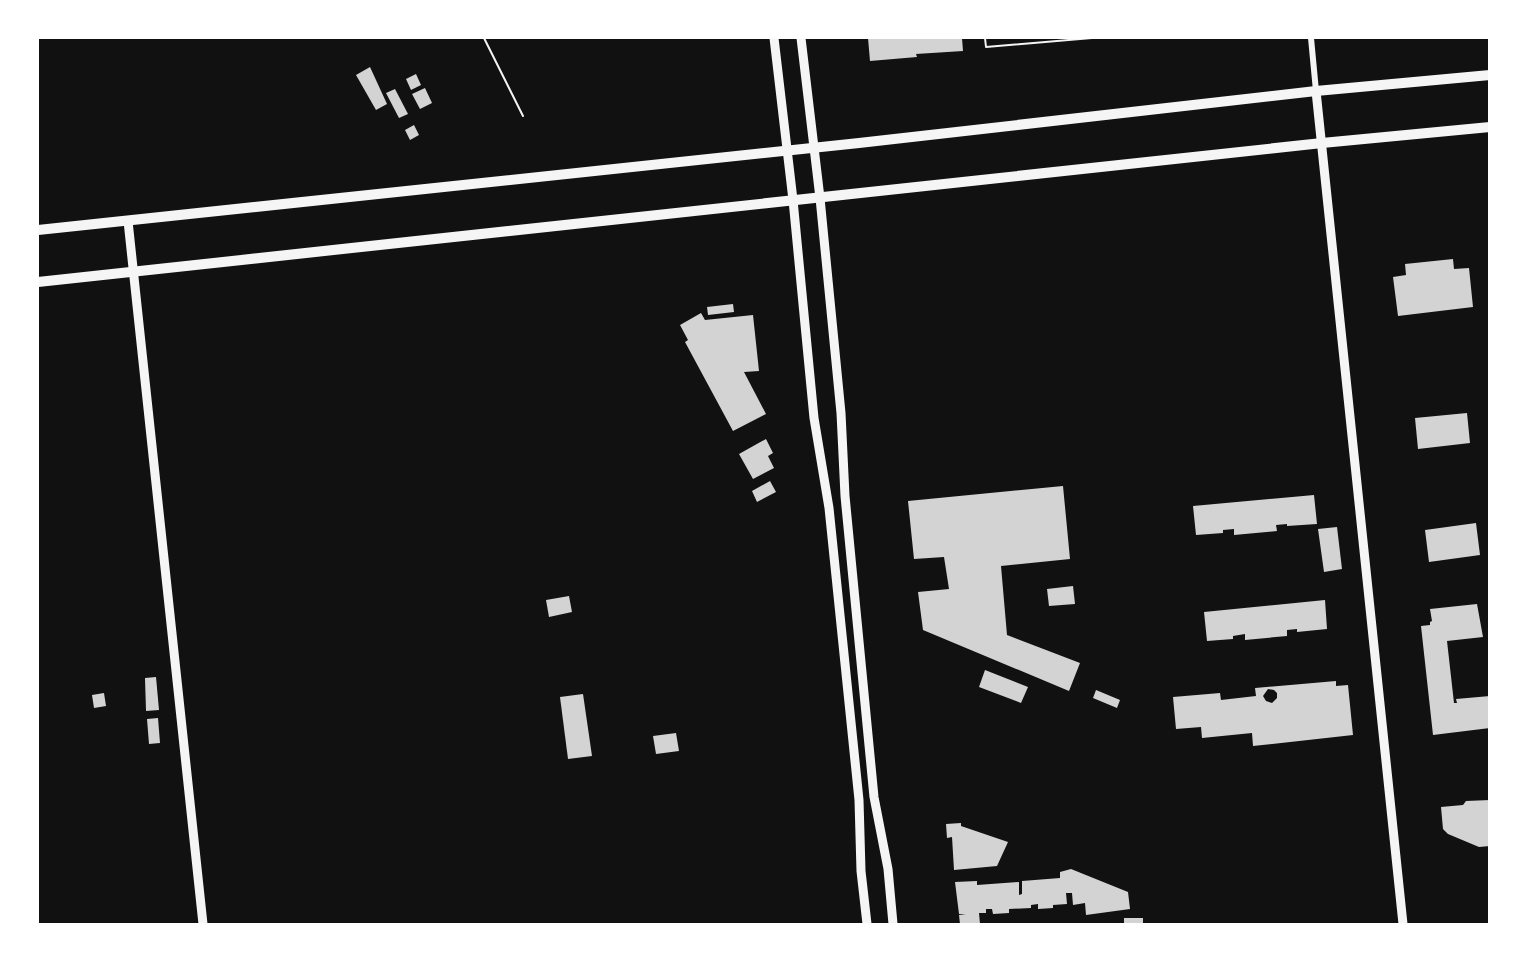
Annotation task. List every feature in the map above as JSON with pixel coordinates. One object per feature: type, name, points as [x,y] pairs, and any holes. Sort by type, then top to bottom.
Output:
[{"type":"main road","points":[[38,230],[786,151],[1316,91],[1490,75]]},
{"type":"main road","points":[[38,282],[1322,143],[1490,127]]},
{"type":"street","points":[[774,38],[793,200],[814,418],[829,508],[859,800],[861,872],[867,924]]},
{"type":"street","points":[[801,38],[820,198],[841,414],[845,496],[874,797],[888,869],[893,924]]},
{"type":"street","points":[[1311,38],[1402,924]]},
{"type":"street","points":[[128,221],[203,924]]},
{"type":"path","points":[[484,38],[523,116]]},
{"type":"path","points":[[985,38],[986,47],[1092,38]]},
{"type":"building","points":[[868,38],[962,38],[963,51],[916,54],[917,57],[870,61]]},
{"type":"building","points":[[370,67],[387,104],[376,110],[356,75]]},
{"type":"building","points":[[416,74],[421,85],[411,90],[406,79]]},
{"type":"building","points":[[425,88],[432,103],[420,109],[412,94]]},
{"type":"building","points":[[395,89],[408,114],[399,118],[386,93]]},
{"type":"building","points":[[414,125],[419,135],[410,140],[405,130]]},
{"type":"building","points":[[1453,259],[1454,269],[1469,268],[1473,307],[1398,316],[1393,277],[1406,275],[1405,264]]},
{"type":"building","points":[[733,304],[734,312],[708,315],[707,307]]},
{"type":"building","points":[[701,313],[705,320],[753,315],[759,371],[744,372],[766,414],[733,431],[685,342],[688,340],[680,325]]},
{"type":"building","points":[[1467,413],[1470,443],[1418,449],[1415,418]]},
{"type":"building","points":[[766,439],[773,453],[768,456],[774,468],[753,479],[739,454]]},
{"type":"building","points":[[770,481],[776,492],[757,502],[752,491]]},
{"type":"building","points":[[1063,486],[1070,559],[1001,566],[1007,635],[1080,663],[1069,691],[923,630],[918,592],[949,589],[944,557],[914,559],[908,501]]},
{"type":"building","points":[[1314,495],[1317,524],[1276,525],[1277,531],[1234,535],[1234,529],[1223,530],[1223,533],[1196,535],[1193,506]]},
{"type":"building","points":[[1476,523],[1480,555],[1429,562],[1425,530]]},
{"type":"building","points":[[1337,527],[1342,569],[1324,572],[1318,529]]},
{"type":"building","points":[[1073,586],[1075,604],[1049,606],[1047,589]]},
{"type":"building","points":[[569,596],[572,612],[549,617],[546,600]]},
{"type":"building","points":[[1325,600],[1327,629],[1297,632],[1297,629],[1287,630],[1287,636],[1245,640],[1245,634],[1233,636],[1233,639],[1207,641],[1204,612]]},
{"type":"building","points":[[1477,604],[1483,637],[1447,641],[1454,703],[1457,703],[1456,699],[1490,696],[1490,728],[1433,735],[1421,626],[1430,625],[1432,621],[1430,609]]},
{"type":"building","points":[[985,670],[1028,687],[1021,703],[979,687]]},
{"type":"building","points":[[156,677],[159,710],[146,711],[145,678]]},
{"type":"building","points":[[1336,681],[1336,686],[1348,685],[1353,735],[1253,746],[1252,733],[1202,738],[1201,727],[1176,729],[1173,697],[1220,693],[1221,700],[1256,696],[1255,688]],"holes":[[[1268,689],[1274,690],[1277,698],[1272,703],[1266,701],[1263,696]]]},
{"type":"building","points":[[1096,690],[1120,700],[1117,708],[1093,698]]},
{"type":"building","points":[[104,693],[106,706],[94,708],[92,695]]},
{"type":"building","points":[[583,694],[592,756],[568,759],[560,697]]},
{"type":"building","points":[[158,718],[160,743],[149,744],[147,719]]},
{"type":"building","points":[[676,733],[679,751],[656,754],[653,736]]},
{"type":"building","points":[[1490,800],[1490,846],[1479,847],[1448,834],[1443,829],[1441,807],[1463,805],[1466,801]]},
{"type":"building","points":[[961,823],[961,826],[1008,842],[997,866],[954,870],[952,837],[947,838],[946,824]]},
{"type":"building","points":[[1071,869],[1128,892],[1130,909],[1086,915],[1085,903],[1073,905],[1072,893],[1066,893],[1067,904],[1038,909],[1038,904],[1031,905],[1031,908],[1009,909],[1009,913],[993,914],[992,909],[986,909],[986,913],[979,913],[980,924],[960,924],[959,915],[966,914],[959,914],[955,882],[977,881],[977,885],[1019,882],[1019,895],[1022,894],[1022,881],[1060,878],[1060,872]]},
{"type":"building","points":[[1124,918],[1143,918],[1143,924],[1124,924]]}]
